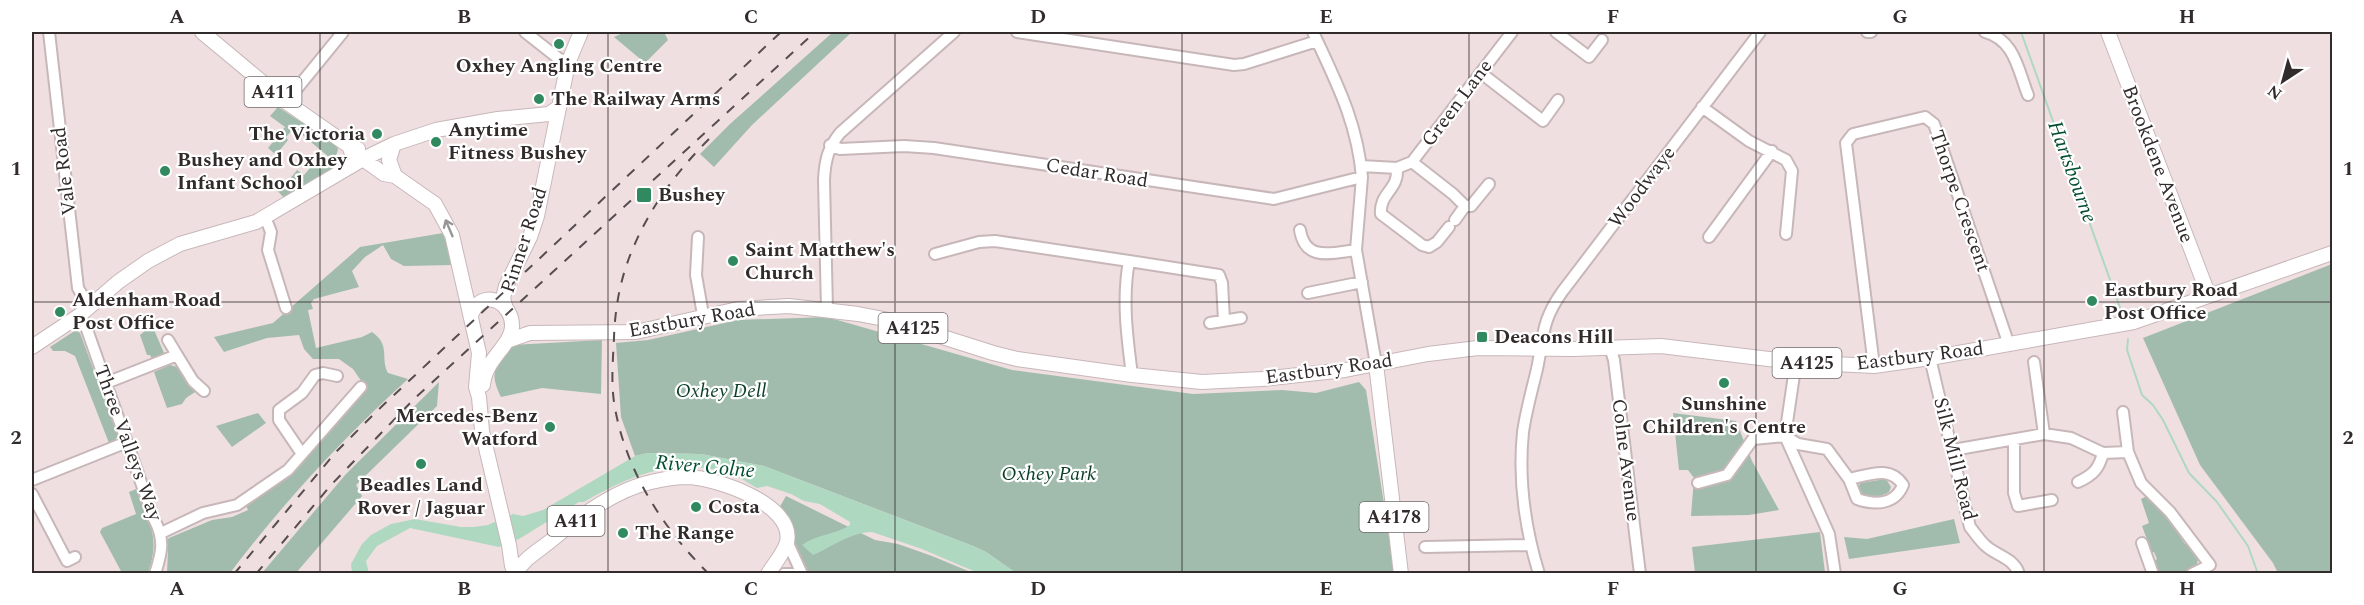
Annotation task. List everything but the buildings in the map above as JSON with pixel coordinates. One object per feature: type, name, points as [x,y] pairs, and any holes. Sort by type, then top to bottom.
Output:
[{"type":"main road","name":"A411","points":[[202,32],[286,102],[367,157],[384,174],[395,176],[440,210],[452,235],[471,315]]},
{"type":"main road","name":"Pinner Road","points":[[508,313],[503,298],[506,286],[530,237],[537,216],[568,63],[581,32]]},
{"type":"main road","name":"Brookdene Avenue","points":[[2108,32],[2209,296]]},
{"type":"main road","points":[[32,347],[84,311],[118,282],[148,261],[180,244],[248,225],[265,217],[367,157],[394,144],[436,130],[472,122],[549,114],[559,107]]},
{"type":"main road","points":[[535,116],[554,131]]},
{"type":"main road","points":[[394,144],[388,158],[395,176]]},
{"type":"main road","name":"A4125","points":[[2209,296],[2332,253]]},
{"type":"main road","points":[[465,284],[481,292],[494,291],[506,286]]},
{"type":"main road","name":"Eastbury Road","points":[[503,345],[530,333],[633,332],[738,309],[789,306],[826,309],[889,320],[993,353],[1017,358],[1132,375],[1202,382],[1262,379],[1478,348],[1661,346],[1793,362],[1874,366],[2134,322],[2209,296]]},
{"type":"main road","points":[[508,313],[512,327],[503,345],[485,350],[477,343],[471,315],[474,306],[486,299],[492,299],[508,313],[530,333]]},
{"type":"main road","name":"A411","points":[[477,343],[479,364],[476,387],[482,431],[512,566],[516,573],[523,562],[587,512],[648,482],[676,478],[688,477],[715,481],[755,497],[779,517],[786,531],[787,541]]},
{"type":"main road","name":"A411","points":[[479,397],[489,365],[503,345]]},
{"type":"main road","name":"A4178","points":[[1376,364],[1401,573]]},
{"type":"main road","points":[[768,573],[787,541]]},
{"type":"main road","name":"A411","points":[[509,545],[520,555],[529,558]]},
{"type":"street","name":"Vale Road","points":[[48,32],[78,288],[84,311]]},
{"type":"street","points":[[286,102],[343,32]]},
{"type":"street","points":[[525,32],[568,63]]},
{"type":"street","points":[[826,309],[824,180],[826,157],[830,145],[840,133],[954,32]]},
{"type":"street","points":[[1017,32],[1234,65],[1244,64],[1315,36],[1349,111],[1362,171],[1356,250],[1376,364]]},
{"type":"street","points":[[1556,32],[1589,57],[1602,40]]},
{"type":"street","name":"Woodwaye","points":[[1539,573],[1524,507],[1523,443],[1538,362],[1538,349],[1545,323],[1554,303],[1760,32]]},
{"type":"street","points":[[1985,32],[2002,39],[2011,49],[2028,95]]},
{"type":"street","name":"Green Lane","points":[[1362,171],[1397,168],[1412,162],[1481,73],[1506,34]]},
{"type":"street","points":[[1481,73],[1543,121],[1558,100]]},
{"type":"street","points":[[1702,107],[1749,141],[1786,160],[1792,171],[1786,234]]},
{"type":"street","name":"Thorpe Crescent","points":[[1874,366],[1846,143],[1853,135],[1925,117],[1934,124],[2008,345]]},
{"type":"street","name":"Cedar Road","points":[[830,145],[840,149],[904,146],[934,148],[1274,199],[1362,171]]},
{"type":"street","points":[[1709,237],[1772,151]]},
{"type":"street","points":[[1412,162],[1454,194],[1465,206]]},
{"type":"street","points":[[1397,168],[1397,180],[1380,204],[1381,214],[1422,245],[1429,247],[1437,242],[1465,206],[1473,205],[1489,184]]},
{"type":"street","points":[[265,217],[271,232],[268,250],[286,309]]},
{"type":"street","points":[[1300,230],[1304,244],[1314,252],[1326,254],[1356,250]]},
{"type":"street","points":[[698,237],[696,275],[703,315]]},
{"type":"street","points":[[935,254],[988,242],[1219,275],[1222,283],[1224,320]]},
{"type":"street","points":[[1129,261],[1125,289],[1132,375]]},
{"type":"street","points":[[1308,292],[1362,282]]},
{"type":"street","name":"Three Valleys Way","points":[[84,311],[106,383],[161,533],[162,553],[154,573]]},
{"type":"street","points":[[1210,323],[1241,318]]},
{"type":"street","points":[[168,340],[193,381],[204,391]]},
{"type":"street","name":"Colne Avenue","points":[[1610,348],[1614,360],[1640,573]]},
{"type":"street","points":[[106,383],[177,355]]},
{"type":"street","name":"Silk Mill Road","points":[[1930,358],[1970,527],[1986,547],[2005,556],[2019,573]]},
{"type":"street","points":[[1793,362],[1794,375],[1785,436],[1829,534],[1835,573]]},
{"type":"street","points":[[2034,362],[2044,434]]},
{"type":"street","points":[[302,454],[279,420],[279,410],[302,393],[318,373],[337,376]]},
{"type":"street","points":[[161,533],[203,513],[237,505],[288,470],[361,387]]},
{"type":"street","points":[[2123,412],[2128,452],[2140,483],[2170,512],[2210,565],[2192,573]]},
{"type":"street","points":[[1953,450],[2044,434],[2071,438],[2103,453],[2128,452]]},
{"type":"street","points":[[1698,483],[1727,475],[1753,439],[1785,436],[1798,444],[1827,448],[1849,478],[1857,498],[1871,504],[1890,500],[1899,494],[1903,485],[1897,476],[1888,472],[1849,478]]},
{"type":"street","points":[[2014,441],[2014,493],[2018,506],[2052,500]]},
{"type":"street","points":[[32,480],[127,442]]},
{"type":"street","points":[[2078,482],[2094,472],[2099,466],[2103,453]]},
{"type":"street","points":[[32,494],[67,561],[75,557]]},
{"type":"street","points":[[787,541],[802,573]]},
{"type":"street","points":[[2142,543],[2153,573]]},
{"type":"street","points":[[1425,547],[1531,545]]},
{"type":"street","points":[[784,573],[793,573]]},
{"type":"green space","points":[[625,32],[632,34],[664,32],[668,40],[645,63],[614,37]]},
{"type":"green space","points":[[833,32],[852,32],[752,125],[714,167],[700,154],[730,124]]},
{"type":"green space","points":[[278,107],[335,144],[338,149],[333,168],[284,198],[265,177],[281,190],[297,170],[304,175],[316,161],[322,166],[329,157],[294,128],[276,155],[268,148],[285,127],[270,116]]},
{"type":"green space","points":[[443,233],[453,265],[404,266],[391,259],[383,245],[365,257],[352,271],[359,287],[314,299],[311,303],[313,309],[308,310],[316,348],[362,337],[372,332],[378,337],[383,347],[388,373],[408,379],[314,472],[230,573],[167,573],[168,551],[165,543],[169,538],[212,520],[232,517],[248,510],[245,504],[269,486],[364,385],[353,369],[339,359],[313,359],[304,349],[299,335],[267,338],[224,352],[214,337],[273,323],[360,247]]},
{"type":"green space","points":[[2332,264],[2332,573],[2278,573],[2273,563],[2200,465],[2143,338]]},
{"type":"green space","name":"Oxhey Park","points":[[827,317],[1012,370],[1193,394],[1282,390],[1316,393],[1359,382],[1366,390],[1395,573],[1016,573],[986,552],[973,546],[764,466],[701,454],[648,453],[635,456],[621,417],[616,343],[648,340],[738,320]]},
{"type":"green space","points":[[152,325],[164,353],[152,359],[150,355],[147,355],[140,335]]},
{"type":"green space","points":[[76,330],[80,333],[118,436],[109,443],[75,356],[65,351],[53,351],[50,347]]},
{"type":"green space","points":[[602,340],[601,394],[542,388],[501,397],[495,381],[496,369],[512,345]]},
{"type":"green space","points":[[170,365],[177,367],[195,392],[182,404],[167,408],[154,372]]},
{"type":"green space","points":[[439,382],[437,406],[356,485],[362,496],[296,573],[262,573],[346,474]]},
{"type":"green space","points":[[258,413],[266,423],[232,447],[216,426]]},
{"type":"green space","points":[[1673,413],[1736,421],[1752,461],[1779,510],[1749,515],[1691,516],[1694,478],[1688,470],[1679,470]]},
{"type":"green space","points":[[1886,479],[1891,487],[1889,492],[1882,495],[1868,496],[1860,493],[1858,489],[1860,483]]},
{"type":"green space","points":[[136,489],[152,530],[152,560],[148,573],[122,573],[100,532],[102,528],[136,514],[129,492]]},
{"type":"green space","points":[[786,496],[875,540],[898,544],[973,573],[809,573],[795,555],[795,536],[778,510]]},
{"type":"green space","points":[[2147,496],[2166,511],[2179,529],[2177,532],[2185,544],[2189,544],[2198,559],[2197,564],[2186,571],[2187,573],[2159,573],[2154,561],[2157,559],[2154,552],[2152,553],[2142,526],[2149,523],[2141,499]]},
{"type":"green space","points":[[1954,519],[1960,543],[1849,559],[1844,537],[1867,539]]},
{"type":"green space","points":[[1820,532],[1825,573],[1695,573],[1692,547]]},
{"type":"water","name":"River Colne","points":[[648,453],[701,454],[764,466],[973,546],[986,552],[1016,573],[978,573],[922,549],[872,532],[849,537],[813,555],[802,545],[839,531],[850,525],[850,522],[820,504],[804,501],[791,494],[767,486],[757,488],[729,473],[690,467],[654,471],[618,484],[584,502],[579,502],[519,539],[499,547],[410,528],[377,546],[366,561],[369,573],[352,573],[351,564],[362,544],[371,535],[391,524],[415,519],[474,527],[488,525],[513,514],[523,516],[543,510],[635,456]]},
{"type":"waterway","name":"Hartsbourne","points":[[2021,32],[2122,313]]},
{"type":"waterway","name":"Hartsbourne","points":[[2128,339],[2127,350],[2142,395],[2153,405],[2163,420],[2189,473],[2217,502],[2248,546],[2258,574]]},
{"type":"railway","points":[[234,574],[335,453],[378,410],[781,32]]},
{"type":"railway","points":[[256,574],[331,485],[415,398],[815,32]]},
{"type":"railway","points":[[709,574],[661,517],[636,473],[619,426],[614,402],[612,370],[617,302],[622,279],[634,246],[641,230],[669,185],[716,132]]},
{"type":"place","name":"Oxhey Angling Centre","points":[[559,44]]},
{"type":"place","name":"The Railway Arms","points":[[539,99]]},
{"type":"place","name":"The Victoria","points":[[377,134]]},
{"type":"place","name":"Anytime Fitness Bushey","points":[[436,142]]},
{"type":"place","name":"Bushey and Oxhey Infant School","points":[[165,171]]},
{"type":"place","name":"Bushey","points":[[644,195]]},
{"type":"place","name":"Saint Matthew's Church","points":[[733,261]]},
{"type":"place","name":"Eastbury Road Post Office","points":[[2092,301]]},
{"type":"place","name":"Aldenham Road Post Office","points":[[60,312]]},
{"type":"place","name":"Deacons Hill","points":[[1482,337]]},
{"type":"place","name":"Sunshine Children's Centre","points":[[1724,383]]},
{"type":"place","name":"Mercedes-Benz Watford","points":[[550,427]]},
{"type":"place","name":"Beadles Land Rover / Jaguar","points":[[421,464]]},
{"type":"place","name":"Costa","points":[[696,507]]},
{"type":"place","name":"The Range","points":[[623,533]]},
{"type":"park label","name":"Oxhey Dell","points":[[721,391]]}]
